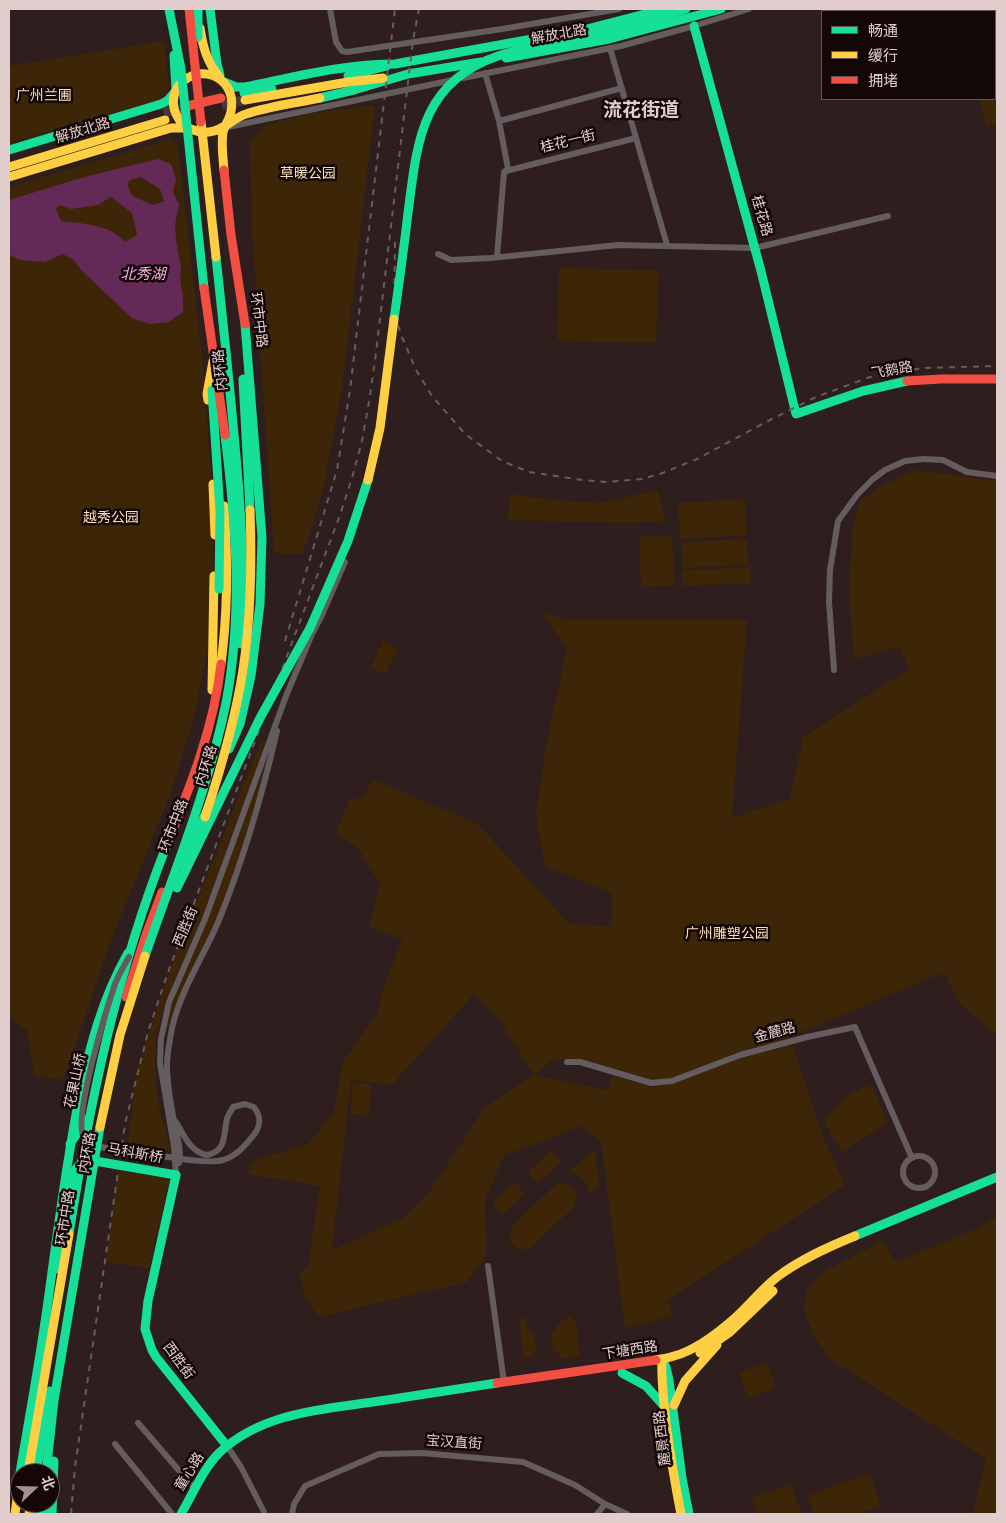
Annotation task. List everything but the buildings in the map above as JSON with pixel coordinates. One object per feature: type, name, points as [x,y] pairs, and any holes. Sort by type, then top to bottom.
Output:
[{"type":"main road","points":[[170,9],[180,59]]},
{"type":"main road","points":[[170,9],[176,90],[174,100],[175,111],[180,121],[189,128]]},
{"type":"main road","name":"内环路","points":[[46,1463],[95,1150],[109,1081],[143,961],[206,786],[222,719],[230,672],[234,620],[235,548],[224,426],[208,316],[175,9]]},
{"type":"main road","points":[[184,9],[191,76]]},
{"type":"main road","points":[[189,9],[219,257],[240,497],[244,576],[238,674],[225,731],[208,779]]},
{"type":"main road","name":"内环路","points":[[52,1514],[54,1459],[60,1408],[108,1123],[120,1067],[136,1004],[152,954],[215,786],[232,726],[245,653],[251,564],[250,510],[219,257],[198,41],[193,9]]},
{"type":"main road","points":[[198,9],[198,41]]},
{"type":"main road","points":[[9,178],[171,128],[189,128],[203,132],[224,127],[230,114],[232,102],[229,90],[208,64],[203,52],[198,9]]},
{"type":"main road","points":[[210,9],[217,64],[222,81]]},
{"type":"main road","name":"解放北路","points":[[664,9],[587,29],[395,64],[341,78],[245,97],[399,76],[601,41],[721,9]]},
{"type":"main road","points":[[177,888],[260,718],[310,628],[348,541],[366,487],[380,428],[416,153],[423,126],[434,104],[452,81],[483,61],[518,50],[616,29],[686,9]]},
{"type":"main road","points":[[704,13],[713,9]]},
{"type":"main road","name":"桂花路","points":[[694,26],[755,248],[796,414]]},
{"type":"main road","points":[[188,44],[203,52],[210,48],[213,30]]},
{"type":"main road","name":"解放北路","points":[[222,81],[236,88],[352,66],[395,64]]},
{"type":"main road","points":[[9,150],[161,104],[169,99],[182,82],[200,73],[208,74],[222,81]]},
{"type":"main road","name":"解放北路","points":[[224,127],[244,115],[350,92],[399,76]]},
{"type":"main road","points":[[188,110],[222,101]]},
{"type":"main road","name":"解放北路","points":[[9,160],[165,117],[9,168]]},
{"type":"main road","name":"环市中路","points":[[38,1463],[94,1128],[113,1041],[146,932],[208,779],[224,759],[240,724],[251,676],[258,631],[262,537],[247,335],[231,235],[222,152],[224,127]]},
{"type":"main road","name":"环市中路","points":[[29,1463],[88,1117],[108,1030],[132,946],[154,880],[194,777],[210,722],[222,658],[227,594],[225,518],[213,362],[189,128]]},
{"type":"main road","points":[[231,235],[247,429],[250,510]]},
{"type":"main road","points":[[208,316],[220,511],[219,589],[214,693],[210,722]]},
{"type":"main road","points":[[210,722],[215,552],[207,394],[213,362]]},
{"type":"main road","name":"飞鹅路","points":[[796,414],[885,384],[922,380],[997,379]]},
{"type":"main road","points":[[44,1460],[51,1446],[100,1147],[136,996],[179,873],[220,781],[240,724]]},
{"type":"main road","points":[[190,824],[199,828]]},
{"type":"main road","points":[[22,1463],[50,1296],[53,1259],[70,1144],[87,1059],[110,984],[132,946]]},
{"type":"main road","points":[[70,1144],[88,1117]]},
{"type":"main road","name":"马科斯桥","points":[[50,1296],[73,1174],[78,1165],[86,1161],[95,1161],[176,1175]]},
{"type":"main road","name":"西胜街","points":[[176,1175],[148,1301],[145,1321],[146,1335],[156,1357],[228,1448]]},
{"type":"main road","name":"下塘西路","points":[[228,1448],[262,1425],[293,1414],[504,1382],[663,1365],[711,1337],[736,1317],[776,1278],[804,1258],[997,1177]]},
{"type":"main road","name":"下塘西路","points":[[228,1448],[260,1432],[298,1420],[622,1373],[663,1365],[701,1352],[726,1336],[787,1278],[810,1263],[997,1184]]},
{"type":"main road","points":[[669,1407],[685,1381],[726,1336]]},
{"type":"main road","points":[[53,1371],[64,1361]]},
{"type":"main road","points":[[663,1365],[669,1407]]},
{"type":"main road","points":[[622,1373],[648,1386],[669,1407]]},
{"type":"main road","name":"麓景西路","points":[[669,1407],[673,1468],[681,1514]]},
{"type":"main road","name":"麓景西路","points":[[669,1407],[689,1514]]},
{"type":"main road","points":[[28,1428],[30,1458]]},
{"type":"main road","points":[[44,1429],[44,1463]]},
{"type":"main road","name":"童心路","points":[[181,1514],[212,1460],[228,1448]]},
{"type":"main road","name":"童心路","points":[[189,1514],[228,1448]]},
{"type":"street","points":[[330,9],[336,42],[342,51],[346,52],[502,29],[619,9]]},
{"type":"street","points":[[224,127],[610,48],[694,26],[749,9]]},
{"type":"street","points":[[610,48],[667,245]]},
{"type":"street","points":[[486,73],[499,121],[508,169],[504,172],[497,257]]},
{"type":"street","points":[[503,120],[622,88]]},
{"type":"street","name":"桂花一街","points":[[506,171],[636,138]]},
{"type":"street","points":[[438,254],[452,260],[618,245],[755,248],[888,216]]},
{"type":"street","points":[[834,670],[829,602],[830,570],[838,520],[857,495],[885,470],[905,461],[943,460],[967,472],[997,476]]},
{"type":"street","name":"西胜街","points":[[176,1175],[175,1152],[160,1063],[164,1022],[170,1002],[205,919],[286,696],[312,634],[346,562]]},
{"type":"street","name":"西胜街","points":[[176,1175],[180,1154],[167,1063],[169,1041],[175,1016],[193,974],[210,942],[235,880],[264,787],[286,696]]},
{"type":"street","name":"花果山桥","points":[[129,957],[116,982],[96,1046],[81,1118],[82,1136],[90,1144],[98,1146],[197,1160],[219,1161],[230,1158],[242,1150],[258,1130],[260,1123],[259,1115],[254,1106],[246,1104],[233,1107],[227,1117],[224,1141],[220,1149],[213,1154],[207,1155],[200,1154],[190,1146],[174,1119]]},
{"type":"street","name":"金麓路","points":[[567,1062],[580,1062],[652,1083],[672,1081],[740,1055],[807,1037],[855,1027],[912,1158]]},
{"type":"street","points":[[922,1157],[934,1166],[934,1177],[928,1186],[918,1188],[908,1184],[905,1180],[903,1170],[912,1158],[922,1157]]},
{"type":"street","points":[[488,1266],[504,1382]]},
{"type":"street","points":[[138,1422],[195,1489]]},
{"type":"street","points":[[115,1444],[172,1514]]},
{"type":"street","name":"西胜街","points":[[228,1448],[251,1485],[264,1512]]},
{"type":"street","name":"宝汉直街","points":[[292,1514],[294,1504],[305,1486],[379,1454],[422,1453],[523,1462],[575,1485],[605,1504],[627,1514]]},
{"type":"street","points":[[597,1514],[605,1504]]},
{"type":"green space","name":"广州兰圃","points":[[164,41],[169,86],[159,100],[9,143],[9,66]]},
{"type":"green space","points":[[997,93],[997,124],[986,127],[979,100],[996,100]]},
{"type":"green space","name":"草暖公园","points":[[375,105],[342,389],[324,486],[303,554],[274,553],[252,230],[250,143],[266,125],[308,114]]},
{"type":"green space","name":"越秀公园","points":[[171,139],[178,145],[202,355],[213,501],[210,636],[194,716],[171,793],[112,938],[63,1080],[34,1075],[27,1030],[9,1018],[9,187]]},
{"type":"green space","points":[[559,268],[659,270],[656,343],[557,341]]},
{"type":"green space","name":"广州雕塑公园","points":[[916,470],[997,480],[997,1037],[958,1001],[944,972],[786,1039],[740,1051],[672,1079],[651,1081],[579,1059],[553,1059],[535,1075],[608,1090],[613,1076],[651,1087],[672,1084],[741,1057],[792,1044],[823,1137],[845,1185],[668,1300],[673,1316],[625,1328],[601,1141],[582,1126],[504,1156],[485,1200],[486,1256],[467,1282],[319,1317],[304,1297],[300,1273],[308,1266],[320,1186],[247,1174],[255,1160],[308,1144],[334,1112],[343,1061],[378,1013],[382,991],[402,940],[369,926],[380,885],[359,849],[336,832],[349,800],[362,798],[373,779],[478,824],[569,924],[611,926],[612,893],[545,867],[536,816],[546,745],[567,649],[541,611],[567,620],[747,620],[732,818],[790,799],[803,737],[909,669],[899,647],[854,659],[849,597],[852,529],[860,501],[883,485]],"holes":[[[474,994],[496,1015],[534,1075],[485,1107],[430,1191],[405,1217],[332,1250],[351,1080],[392,1085]]]},
{"type":"green space","points":[[658,490],[666,521],[626,523],[508,520],[510,494],[543,499],[600,503]]},
{"type":"green space","points":[[745,499],[747,535],[680,539],[678,503]]},
{"type":"green space","points":[[672,535],[675,586],[641,587],[639,536]]},
{"type":"green space","points":[[747,539],[748,564],[683,568],[682,542]]},
{"type":"green space","points":[[750,567],[751,583],[683,586],[682,571]]},
{"type":"green space","points":[[383,641],[398,648],[385,675],[371,668]]},
{"type":"green space","points":[[264,734],[261,756],[203,915],[165,1002],[155,1040],[158,1103],[171,1151],[127,1145],[138,1067],[171,967],[188,919],[218,850]]},
{"type":"green space","points":[[265,758],[268,761],[248,835],[229,891],[209,937],[174,1007],[165,1038],[172,1002]]},
{"type":"green space","points":[[353,1082],[372,1084],[368,1116],[350,1114]]},
{"type":"green space","points":[[871,1084],[888,1123],[842,1152],[824,1120],[845,1097]]},
{"type":"green space","points":[[595,1149],[599,1186],[590,1195],[584,1180],[570,1171]]},
{"type":"green space","points":[[551,1150],[561,1162],[538,1183],[528,1172]]},
{"type":"green space","points":[[117,1170],[170,1179],[149,1268],[106,1262]]},
{"type":"green space","points":[[515,1182],[525,1194],[503,1215],[492,1204]]},
{"type":"green space","points":[[563,1183],[571,1187],[576,1193],[576,1201],[572,1209],[529,1249],[515,1246],[509,1235],[513,1225],[552,1188],[557,1184]]},
{"type":"green space","points":[[997,1216],[997,1514],[973,1514],[986,1459],[830,1359],[817,1341],[807,1320],[804,1305],[807,1291],[823,1272],[883,1241],[895,1262],[974,1230]]},
{"type":"green space","points":[[570,1315],[576,1322],[580,1356],[560,1359],[558,1352],[553,1351],[551,1334],[554,1333],[556,1326]]},
{"type":"green space","points":[[525,1318],[527,1328],[534,1335],[536,1350],[531,1357],[524,1358],[519,1319]]},
{"type":"green space","points":[[767,1363],[776,1388],[748,1398],[739,1373]]},
{"type":"green space","points":[[870,1473],[881,1506],[857,1514],[814,1514],[807,1496]]},
{"type":"green space","points":[[790,1484],[802,1514],[757,1514],[751,1498]]},
{"type":"water","name":"北秀湖","points":[[158,159],[171,164],[176,179],[173,192],[179,204],[175,225],[181,269],[183,312],[169,322],[150,324],[132,318],[82,271],[74,260],[63,254],[45,262],[20,260],[9,256],[9,200],[88,176]],"holes":[[[141,177],[160,189],[164,201],[153,205],[132,196],[127,184],[130,180]],[[111,197],[132,213],[137,235],[125,242],[119,236],[104,228],[61,221],[56,209],[59,205],[71,209],[98,205]]]},
{"type":"tunnel","points":[[222,105],[245,100]]},
{"type":"tunnel","points":[[164,113],[181,108]]},
{"type":"railway","points":[[285,641],[337,470],[350,390],[395,9]]},
{"type":"railway","points":[[71,1514],[75,1467],[125,1124],[148,1032],[167,975],[340,515],[362,441],[375,361],[413,40],[419,9]]},
{"type":"railway","points":[[395,242],[394,313],[416,370],[432,396],[465,434],[502,461],[529,472],[607,482],[641,479],[660,474],[697,459],[816,397],[870,377],[923,368],[997,366]]},
{"type":"traffic: fast","points":[[169,9],[181,69],[204,288]]},
{"type":"traffic: fast","points":[[198,9],[198,37]]},
{"type":"traffic: fast","points":[[210,9],[220,75]]},
{"type":"traffic: fast","points":[[224,82],[236,87],[245,87],[357,66],[395,64],[587,29],[664,9]]},
{"type":"traffic: fast","points":[[394,319],[411,187],[420,139],[438,99],[453,82],[472,67],[509,52],[590,35],[686,9]]},
{"type":"traffic: fast","points":[[506,58],[609,39],[721,9]]},
{"type":"traffic: fast","points":[[694,26],[761,271],[796,414],[863,391],[907,381]]},
{"type":"traffic: fast","points":[[174,55],[176,90]]},
{"type":"traffic: fast","points":[[320,98],[408,74],[481,62]]},
{"type":"traffic: fast","points":[[348,76],[387,66]]},
{"type":"traffic: fast","points":[[244,93],[272,89]]},
{"type":"traffic: fast","points":[[9,150],[161,104],[167,101],[175,92]]},
{"type":"traffic: fast","points":[[216,257],[240,506],[243,561],[241,644]]},
{"type":"traffic: fast","points":[[229,749],[240,724],[251,676],[260,604],[262,537],[245,324]]},
{"type":"traffic: fast","points":[[243,379],[250,510]]},
{"type":"traffic: fast","points":[[212,390],[220,511],[219,589]]},
{"type":"traffic: fast","points":[[145,956],[190,831],[210,767],[226,703],[235,636],[236,569],[235,535],[225,435]]},
{"type":"traffic: fast","points":[[177,888],[260,718],[310,628],[348,541],[368,480]]},
{"type":"traffic: fast","points":[[182,866],[208,808]]},
{"type":"traffic: fast","points":[[69,1234],[86,1135],[119,989],[133,941],[166,847]]},
{"type":"traffic: fast","points":[[22,1463],[74,1123],[98,1024],[111,988],[128,953]]},
{"type":"traffic: fast","points":[[70,1144],[86,1120]]},
{"type":"traffic: fast","points":[[47,1463],[54,1400],[100,1127]]},
{"type":"traffic: fast","points":[[62,1240],[73,1174],[81,1164],[95,1161],[176,1175]]},
{"type":"traffic: fast","points":[[176,1175],[148,1301],[145,1329],[156,1357],[227,1446]]},
{"type":"traffic: fast","points":[[855,1236],[997,1177]]},
{"type":"traffic: fast","points":[[56,1269],[62,1240]]},
{"type":"traffic: fast","points":[[662,1360],[669,1380],[682,1478],[689,1514]]},
{"type":"traffic: fast","points":[[622,1373],[646,1386],[664,1406]]},
{"type":"traffic: fast","points":[[181,1514],[213,1459],[236,1439],[274,1421],[316,1410],[497,1383]]},
{"type":"traffic: fast","points":[[38,1463],[50,1391]]},
{"type":"traffic: fast","points":[[52,1514],[54,1461]]},
{"type":"traffic: slow","points":[[200,28],[206,54],[220,78]]},
{"type":"traffic: slow","points":[[224,170],[222,137],[223,130],[225,127],[226,125],[229,118],[232,108],[228,88],[221,80],[211,75],[201,74],[184,80],[174,96],[174,106],[177,116],[183,124],[199,132],[214,131],[223,127],[228,124],[237,118],[241,116],[255,111],[320,98]]},
{"type":"traffic: slow","points":[[245,100],[348,82],[383,78]]},
{"type":"traffic: slow","points":[[9,167],[165,120]]},
{"type":"traffic: slow","points":[[201,122],[216,257]]},
{"type":"traffic: slow","points":[[9,177],[171,128],[189,128]]},
{"type":"traffic: slow","points":[[368,480],[380,428],[394,319]]},
{"type":"traffic: slow","points":[[208,400],[207,394],[213,361]]},
{"type":"traffic: slow","points":[[213,484],[215,535]]},
{"type":"traffic: slow","points":[[221,664],[227,585],[224,506]]},
{"type":"traffic: slow","points":[[205,817],[227,744],[243,670],[250,590],[250,510]]},
{"type":"traffic: slow","points":[[212,690],[214,576]]},
{"type":"traffic: slow","points":[[100,1127],[120,1035],[145,956]]},
{"type":"traffic: slow","points":[[30,1463],[69,1234]]},
{"type":"traffic: slow","points":[[656,1360],[683,1353],[699,1345],[729,1323],[786,1271],[815,1254],[855,1236]]},
{"type":"traffic: slow","points":[[700,1353],[730,1332],[773,1291]]},
{"type":"traffic: slow","points":[[674,1405],[685,1381],[717,1345]]},
{"type":"traffic: slow","points":[[662,1361],[666,1423],[681,1514]]},
{"type":"traffic: jam","points":[[189,9],[201,122]]},
{"type":"traffic: jam","points":[[187,106],[221,98]]},
{"type":"traffic: jam","points":[[224,170],[231,235],[245,324]]},
{"type":"traffic: jam","points":[[204,288],[225,435]]},
{"type":"traffic: jam","points":[[907,381],[997,379]]},
{"type":"traffic: jam","points":[[166,847],[192,780],[207,734],[218,688],[221,664]]},
{"type":"traffic: jam","points":[[126,997],[162,892]]},
{"type":"traffic: jam","points":[[497,1383],[656,1360]]},
{"type":"district","name":"流花街道","points":[[641,111]]}]
